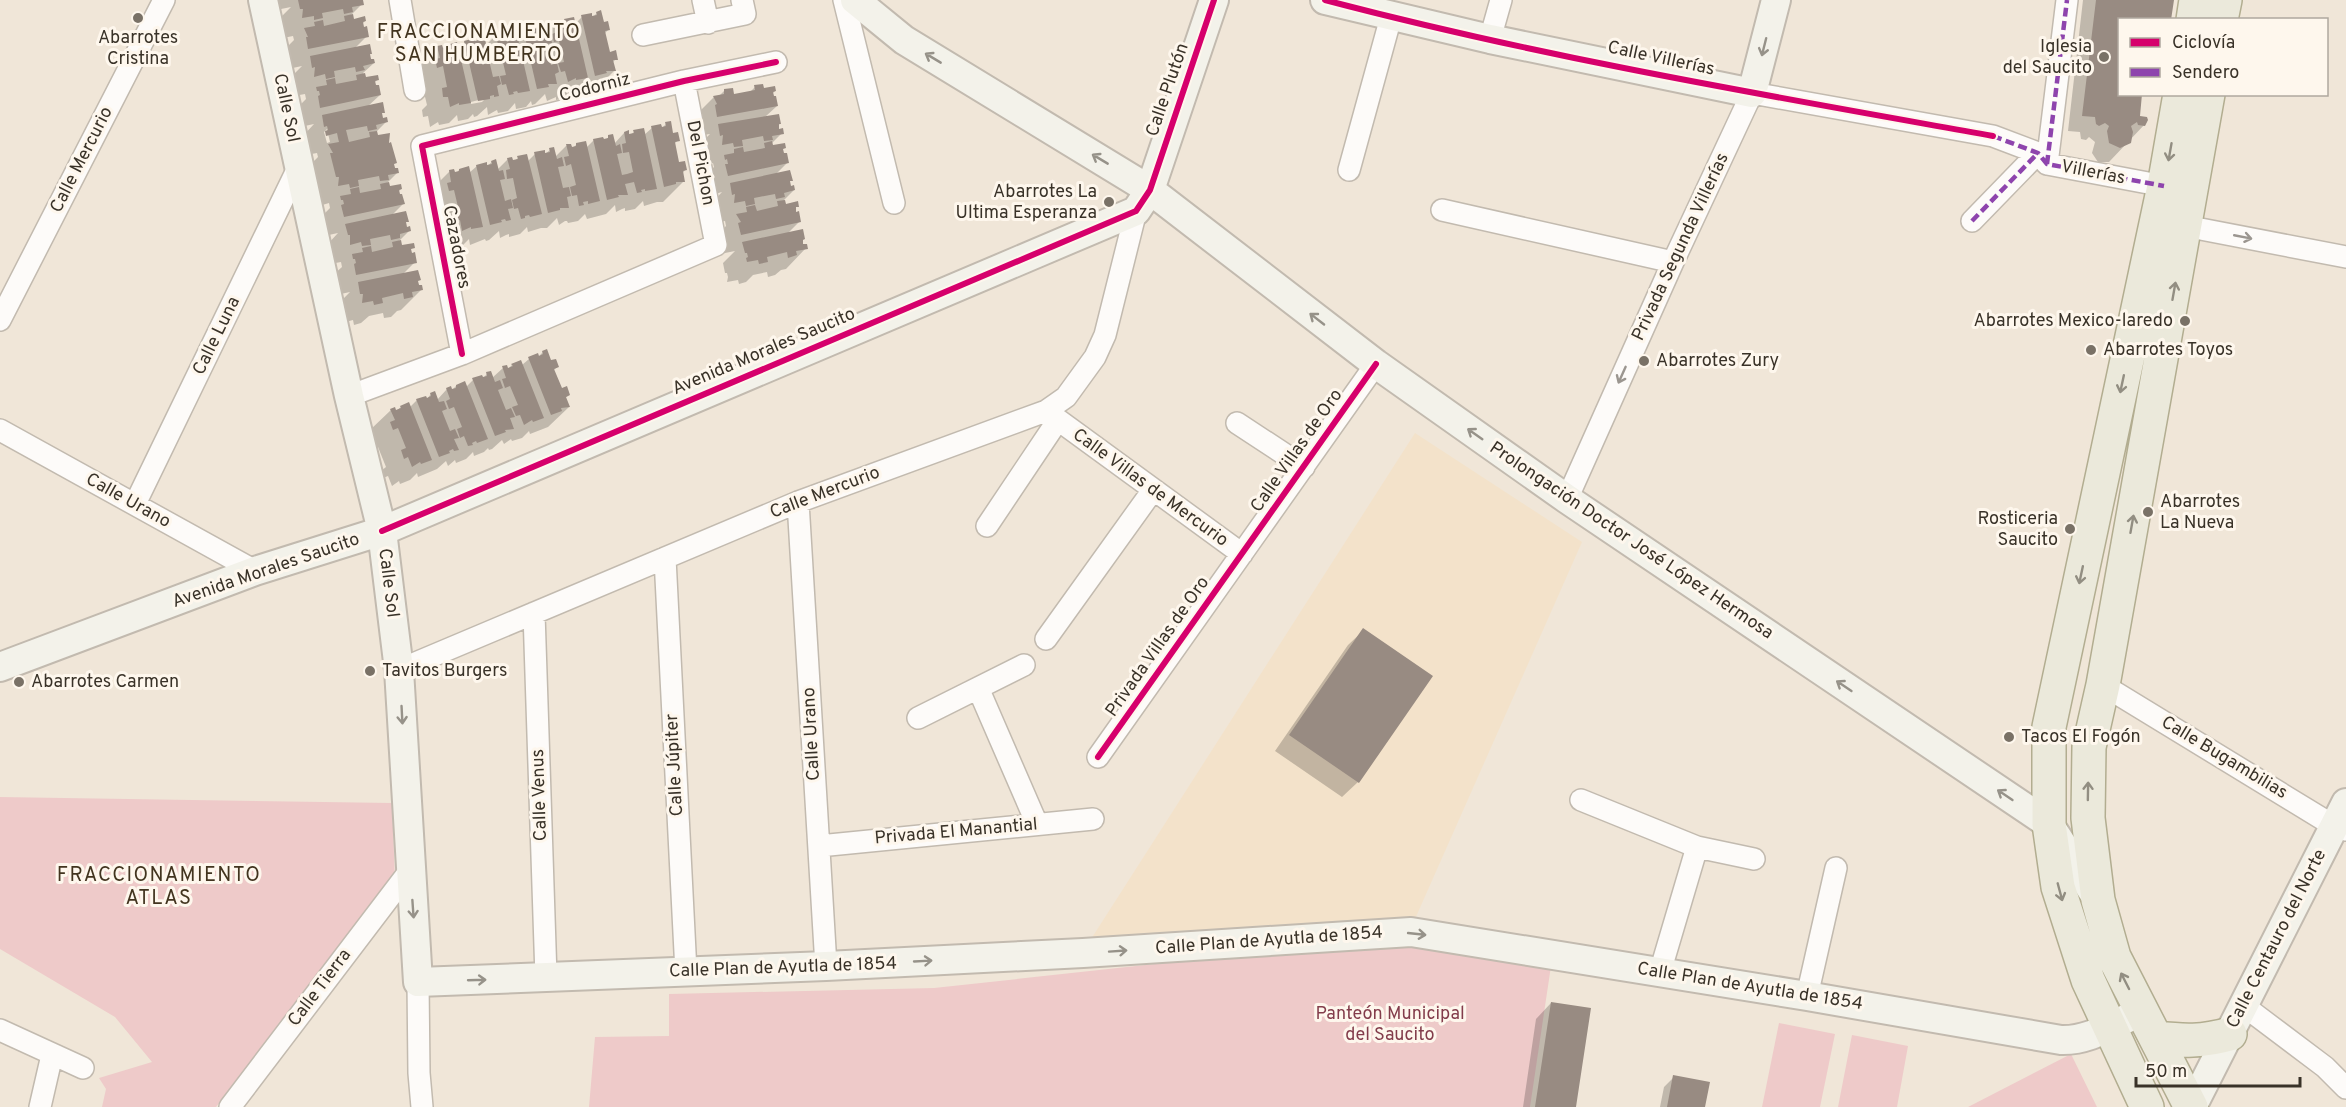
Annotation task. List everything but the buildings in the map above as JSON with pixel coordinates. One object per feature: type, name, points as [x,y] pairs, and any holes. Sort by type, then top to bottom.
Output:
[{"type":"main road","name":"Calle Sol","points":[[263,0],[349,396],[382,531],[399,670],[418,982]]},
{"type":"main road","name":"Prolongación Doctor José López Hermosa","points":[[855,0],[904,40],[1143,200],[1567,499],[2049,824],[2098,900]]},
{"type":"main road","name":"Calle Plutón","points":[[1143,200],[1214,0]]},
{"type":"main road","name":"Calle Villerías","points":[[1325,0],[1490,39],[1752,93]]},
{"type":"main road","points":[[1752,93],[1776,0]]},
{"type":"main road","points":[[2193,18],[2196,0]]},
{"type":"main road","points":[[2221,18],[2225,0]]},
{"type":"main road","points":[[2147,1107],[2108,1028],[2088,980],[2058,887],[2049,824],[2049,727],[2164,186],[2180,96]]},
{"type":"main road","points":[[2192,1107],[2114,957],[2098,900],[2088,818],[2089,747],[2103,685],[2208,96]]},
{"type":"main road","name":"Avenida Morales Saucito","points":[[0,667],[255,571],[382,531],[1143,200]]},
{"type":"main road","name":"Calle Centauro del Norte","points":[[2192,1107],[2342,820]]},
{"type":"main road","name":"Calle Plan de Ayutla de 1854","points":[[418,982],[826,966],[1083,953],[1411,932],[1808,996],[2061,1040],[2078,1040],[2108,1028],[2149,1025]]},
{"type":"main road","points":[[2149,1025],[2183,1041],[2206,1041],[2237,1020]]},
{"type":"street","name":"Calle Mercurio","points":[[0,320],[164,0]]},
{"type":"street","points":[[400,0],[415,90]]},
{"type":"street","points":[[703,0],[708,22]]},
{"type":"street","points":[[643,35],[744,14],[742,0]]},
{"type":"street","points":[[844,0],[894,203]]},
{"type":"street","points":[[1490,39],[1501,0]]},
{"type":"street","points":[[1972,221],[2042,159],[2067,0]]},
{"type":"street","points":[[1349,170],[1391,17]]},
{"type":"street","name":"Codorniz","points":[[422,146],[684,81],[776,62]]},
{"type":"street","name":"Del Pichon","points":[[462,354],[716,245],[684,81]]},
{"type":"street","name":"Calle Villerías","points":[[1752,93],[1993,136]]},
{"type":"street","name":"Privada Segunda Villerías","points":[[1567,499],[1673,262],[1752,93]]},
{"type":"street","name":"Villerías","points":[[1993,136],[2042,159],[2164,186]]},
{"type":"street","name":"Cazadores","points":[[422,146],[462,354]]},
{"type":"street","name":"Calle Luna","points":[[135,504],[298,168]]},
{"type":"street","name":"Calle Mercurio","points":[[399,670],[798,502],[1052,416],[1095,357],[1105,335],[1143,200]]},
{"type":"street","points":[[1442,210],[1673,262]]},
{"type":"street","points":[[2186,226],[2346,257]]},
{"type":"street","points":[[349,396],[462,354]]},
{"type":"street","name":"Calle Villas de Oro","points":[[1242,554],[1376,364]]},
{"type":"street","points":[[987,526],[1052,416]]},
{"type":"street","name":"Calle Villas de Mercurio","points":[[1052,416],[1242,554]]},
{"type":"street","points":[[1237,423],[1304,467]]},
{"type":"street","name":"Calle Urano","points":[[0,430],[255,571]]},
{"type":"street","points":[[1046,639],[1153,490]]},
{"type":"street","name":"Calle Urano","points":[[798,502],[826,966]]},
{"type":"street","name":"Privada Villas de Oro","points":[[1098,757],[1242,554]]},
{"type":"street","name":"Calle Júpiter","points":[[665,558],[686,972]]},
{"type":"street","name":"Calle Venus","points":[[534,613],[546,977]]},
{"type":"street","points":[[918,718],[1024,665]]},
{"type":"street","name":"Calle Bugambilias","points":[[2103,685],[2342,820]]},
{"type":"street","points":[[978,688],[1037,824]]},
{"type":"street","points":[[1581,800],[1696,847],[1754,859]]},
{"type":"street","name":"Privada El Manantial","points":[[819,846],[1093,819]]},
{"type":"street","points":[[1660,972],[1696,847]]},
{"type":"street","points":[[1808,996],[1836,868]]},
{"type":"street","name":"Calle Tierra","points":[[230,1107],[411,869]]},
{"type":"street","name":"Calle Sol","points":[[418,982],[418,1073],[422,1107]]},
{"type":"street","points":[[2237,1020],[2325,1067],[2346,1088]]},
{"type":"street","points":[[0,1029],[83,1068]]},
{"type":"street","points":[[40,1107],[52,1055]]},
{"type":"shaded area","points":[[1415,433],[1582,542],[1411,928],[1084,950]]},
{"type":"green space","points":[[0,797],[392,803],[395,880],[216,1107],[102,1107],[106,1089],[99,1078],[152,1062],[115,1017],[0,949]]},
{"type":"green space","name":"Panteón Municipal del Saucito","points":[[1386,939],[1551,966],[1530,1107],[589,1107],[595,1037],[669,1036],[669,994],[934,988]]},
{"type":"green space","points":[[1779,1023],[1835,1034],[1820,1107],[1762,1107]]},
{"type":"green space","points":[[1852,1035],[1908,1046],[1897,1107],[1838,1107]]},
{"type":"green space","points":[[2071,1054],[2097,1107],[1968,1107]]},
{"type":"marked path","points":[[2047,164],[2067,0]]},
{"type":"marked path","points":[[1993,136],[2038,153],[2047,164],[2164,186]]},
{"type":"marked path","points":[[1972,221],[2038,153]]},
{"type":"cycle path","points":[[382,531],[1136,211],[1150,190],[1214,0]]},
{"type":"cycle path","points":[[1325,0],[1574,58],[1993,136]]},
{"type":"cycle path","points":[[462,354],[422,146],[684,81],[776,62]]},
{"type":"cycle path","points":[[1098,757],[1376,364]]},
{"type":"place","name":"Abarrotes Cristina","points":[[138,18]]},
{"type":"place","name":"Iglesia del Saucito","points":[[2104,57]]},
{"type":"place","name":"Abarrotes La Ultima Esperanza","points":[[1109,202]]},
{"type":"place","name":"Abarrotes Mexico-laredo","points":[[2185,321]]},
{"type":"place","name":"Abarrotes Toyos","points":[[2091,350]]},
{"type":"place","name":"Abarrotes Zury","points":[[1644,361]]},
{"type":"place","name":"Abarrotes La Nueva","points":[[2148,512]]},
{"type":"place","name":"Rosticeria Saucito","points":[[2070,529]]},
{"type":"place","name":"Tavitos Burgers","points":[[370,671]]},
{"type":"place","name":"Abarrotes Carmen","points":[[19,682]]},
{"type":"place","name":"Tacos El Fogón","points":[[2009,737]]},
{"type":"district","name":"FRACCIONAMIENTO SAN HUMBERTO","points":[[479,44]]},
{"type":"district","name":"FRACCIONAMIENTO ATLAS","points":[[159,888]]}]
